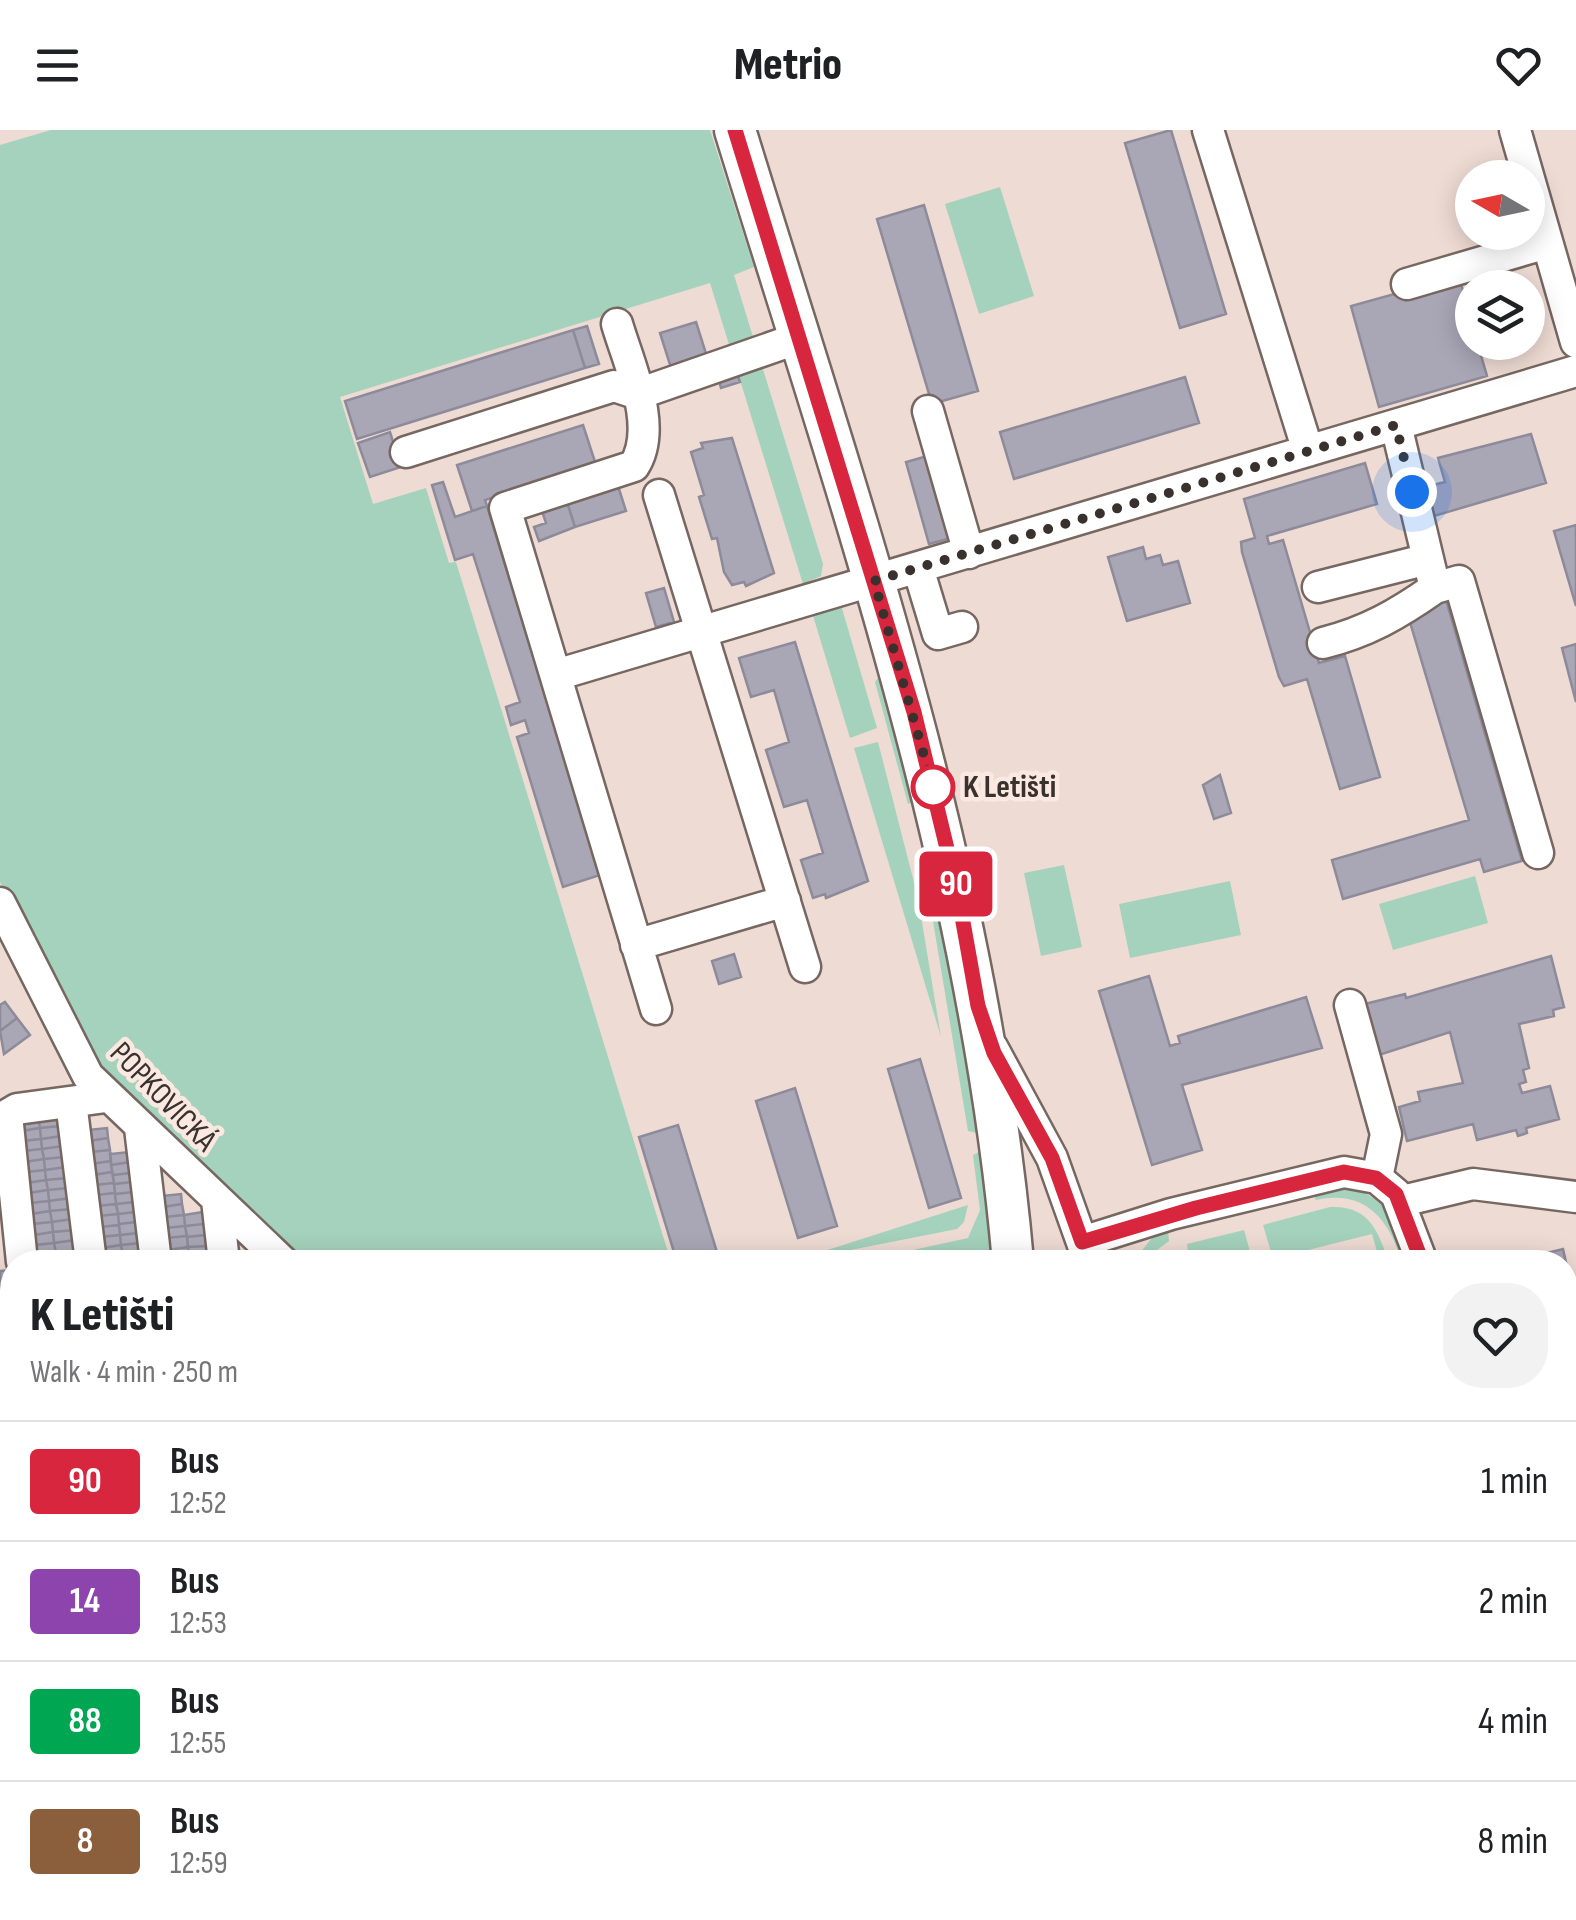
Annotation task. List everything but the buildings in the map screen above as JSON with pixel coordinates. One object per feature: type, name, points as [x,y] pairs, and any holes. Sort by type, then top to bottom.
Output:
[{"type":"main road","points":[[735,130],[926,757],[978,1006],[1011,1250]]},
{"type":"street","points":[[1208,130],[1308,451]]},
{"type":"street","points":[[1514,130],[1576,342]]},
{"type":"street","points":[[1407,284],[1547,243]]},
{"type":"street","points":[[617,324],[638,394],[644,437],[642,454],[634,466],[505,508],[656,1009]]},
{"type":"street","points":[[406,452],[614,386],[638,394],[799,338]]},
{"type":"street","points":[[556,675],[1576,371]]},
{"type":"street","points":[[928,411],[969,553]]},
{"type":"street","points":[[1396,425],[1431,574]]},
{"type":"street","points":[[659,495],[805,967]]},
{"type":"street","points":[[918,568],[938,634],[962,627]]},
{"type":"street","points":[[1323,643],[1361,634],[1396,617],[1431,574]]},
{"type":"street","points":[[1318,587],[1431,574],[1459,581],[1538,853]]},
{"type":"street","points":[[636,944],[785,901]]},
{"type":"street","name":"POPKOVICKÁ","points":[[0,902],[80,1063],[106,1097],[270,1250]]},
{"type":"street","points":[[1350,1005],[1386,1134],[1376,1178]]},
{"type":"street","points":[[978,1006],[994,1053],[1052,1158],[1085,1250]]},
{"type":"street","points":[[21,1250],[7,1116],[12,1110],[106,1097]]},
{"type":"street","points":[[71,1102],[90,1250]]},
{"type":"street","points":[[140,1128],[155,1250]]},
{"type":"street","points":[[1092,1250],[1313,1176],[1344,1172],[1376,1178],[1402,1201],[1418,1250]]},
{"type":"street","points":[[1402,1201],[1473,1184],[1576,1197]]},
{"type":"street","points":[[217,1200],[223,1250]]},
{"type":"green space","points":[[51,130],[710,130],[754,267],[734,275],[823,564],[821,576],[803,584],[710,283],[340,397],[373,504],[426,488],[449,563],[456,562],[667,1250],[278,1250],[102,1088],[0,882],[0,145]]},
{"type":"green space","points":[[1000,187],[1034,296],[979,314],[945,204]]},
{"type":"green space","points":[[841,605],[877,728],[850,738],[811,609]]},
{"type":"green space","points":[[883,671],[913,802],[908,804],[875,682]]},
{"type":"green space","points":[[878,742],[918,898],[941,1037],[854,748]]},
{"type":"green space","points":[[1064,865],[1082,947],[1041,956],[1024,873]]},
{"type":"green space","points":[[1475,876],[1488,923],[1393,950],[1379,904]]},
{"type":"green space","points":[[1230,881],[1241,935],[1130,958],[1119,904]]},
{"type":"green space","points":[[938,907],[950,943],[982,1134],[968,1131],[931,909]]},
{"type":"green space","points":[[984,1149],[993,1250],[913,1250],[968,1238],[980,1210],[973,1155]]},
{"type":"green space","points":[[1350,1188],[1374,1199],[1390,1216],[1405,1250],[1398,1250],[1382,1221],[1361,1203],[1333,1198],[1316,1200],[1311,1189]]},
{"type":"green space","points":[[968,1205],[964,1222],[957,1229],[851,1250],[827,1250]]},
{"type":"green space","points":[[1330,1207],[1354,1210],[1370,1222],[1385,1250],[1377,1250],[1372,1234],[1308,1250],[1270,1250],[1263,1225]]},
{"type":"green space","points":[[1168,1229],[1169,1241],[1157,1250],[1142,1250],[1151,1239]]},
{"type":"green space","points":[[1244,1230],[1250,1250],[1188,1250],[1187,1244]]},
{"type":"bus line","name":"90","points":[[735,130],[914,712],[958,894],[978,1006],[994,1053],[1052,1158],[1082,1242],[1313,1176],[1344,1172],[1376,1178],[1396,1194],[1402,1201],[1418,1250]]},
{"type":"place","name":"K Letišti","points":[[933,787]]},
{"type":"route","points":[[933,787],[874,581],[1396,425],[1412,492]]}]
